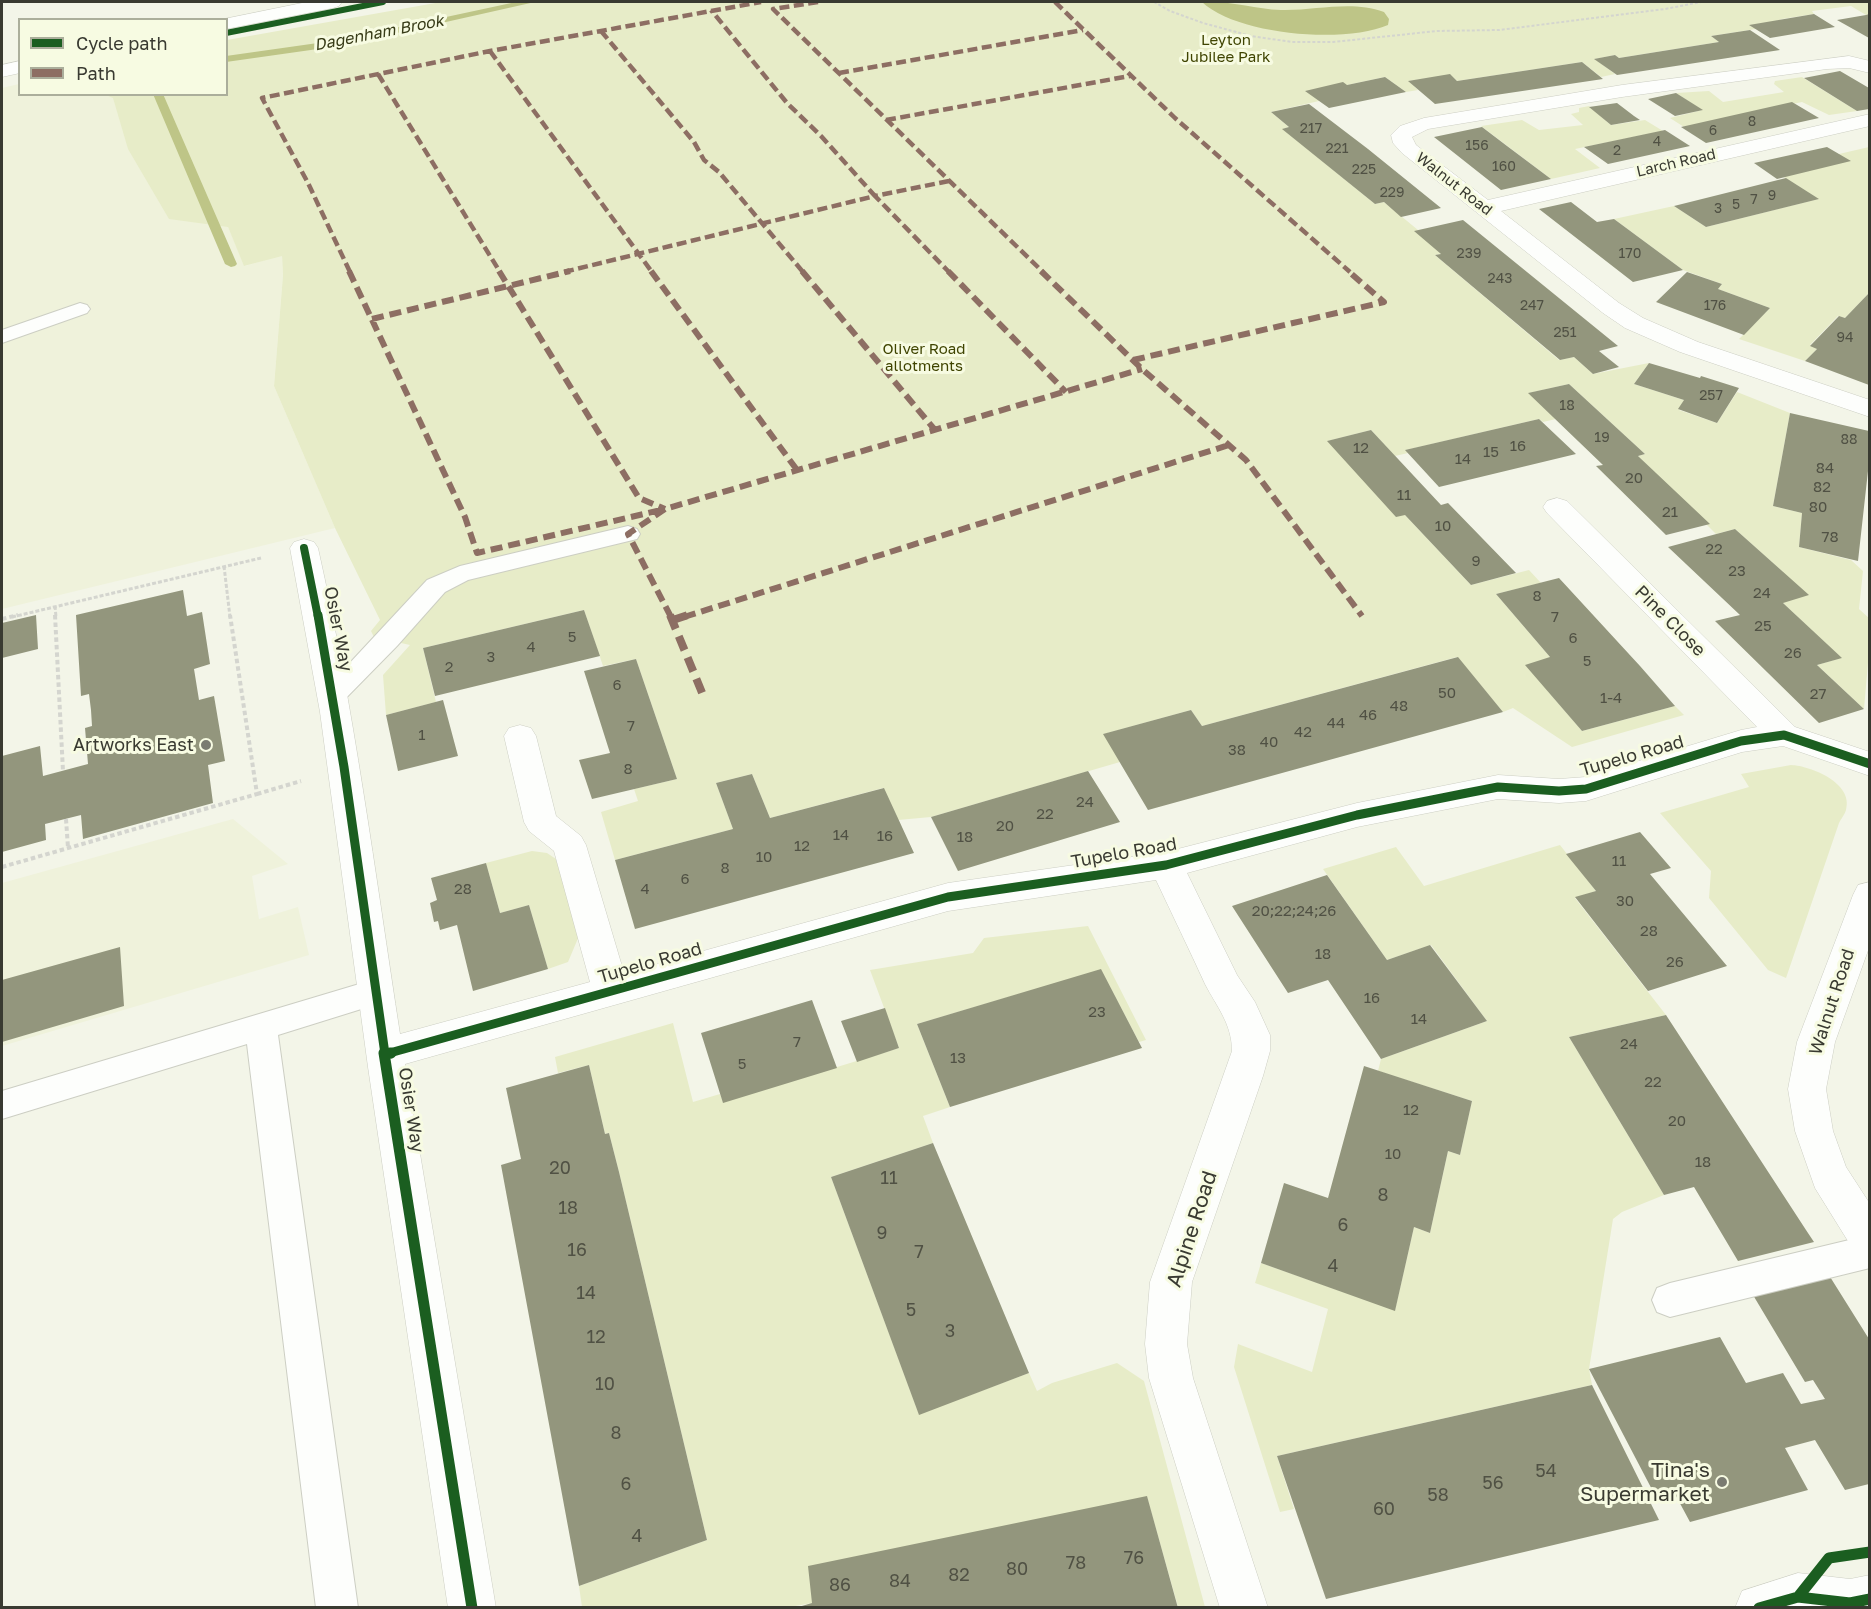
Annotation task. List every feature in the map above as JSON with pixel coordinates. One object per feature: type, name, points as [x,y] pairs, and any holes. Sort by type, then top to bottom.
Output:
[{"type":"street","points":[[228,23],[333,2]]},
{"type":"street","name":"Walnut Road","points":[[1869,67],[1849,63],[1827,63],[1622,91],[1424,124],[1407,130],[1401,135],[1402,143],[1409,149],[1611,308],[1634,323],[1689,347],[1869,408]]},
{"type":"street","points":[[2,71],[18,67]]},
{"type":"street","name":"Larch Road","points":[[1484,208],[1869,120]]},
{"type":"street","name":"Pine Close","points":[[1557,507],[1784,735]]},
{"type":"street","name":"Osier Way","points":[[304,548],[321,623],[333,695],[375,992],[472,1608]]},
{"type":"street","name":"Tupelo Road","points":[[386,1054],[948,897],[1166,865],[1357,815],[1498,787],[1559,791],[1586,789],[1741,741],[1784,735],[1869,764]]},
{"type":"street","points":[[520,736],[541,822],[569,845],[611,991]]},
{"type":"street","name":"Alpine Road","points":[[1166,865],[1251,1035],[1251,1051],[1244,1076],[1171,1282],[1166,1344],[1171,1378],[1244,1608]]},
{"type":"street","name":"Walnut Road","points":[[1869,895],[1816,1042],[1808,1089],[1814,1131],[1829,1175],[1869,1241]]},
{"type":"street","points":[[1759,1608],[1798,1597],[1850,1603],[1869,1599]]},
{"type":"lane","points":[[2,337],[80,309]]},
{"type":"lane","points":[[333,695],[388,640],[436,586],[460,574],[628,534]]},
{"type":"lane","points":[[2,1105],[375,992]]},
{"type":"lane","points":[[261,1026],[337,1608]]},
{"type":"lane","points":[[1671,1300],[1869,1251]]},
{"type":"path","points":[[1154,2],[1170,11],[1203,23],[1251,36],[1292,42],[1333,42],[1437,31],[1499,30],[1665,9],[1701,2]]},
{"type":"path","points":[[2,619],[304,548]]},
{"type":"path","points":[[224,567],[233,645],[257,794]]},
{"type":"path","points":[[55,606],[63,771]]},
{"type":"path","points":[[2,867],[299,782]]},
{"type":"path","points":[[66,819],[68,848]]},
{"type":"shaded area","points":[[1202,2],[1222,2],[1281,10],[1359,7],[1384,12],[1389,19],[1388,25],[1369,31],[1319,35],[1292,33],[1240,22],[1218,13]]},
{"type":"shaded area","points":[[18,84],[18,96],[171,96],[245,266],[282,255],[283,275],[274,386],[335,528],[2,609],[2,88]]},
{"type":"shaded area","points":[[233,819],[288,864],[252,876],[259,919],[298,907],[309,955],[2,1046],[2,883]]},
{"type":"green space","name":"Oliver Road allotments","points":[[441,2],[1869,2],[1869,14],[1866,15],[1851,6],[1812,11],[1814,14],[1782,19],[1756,29],[1711,36],[1719,42],[1619,58],[1615,55],[1595,59],[1615,74],[1601,77],[1582,62],[1457,81],[1450,75],[1409,81],[1418,90],[1406,92],[1385,77],[1347,85],[1319,101],[1271,112],[1289,127],[1283,129],[1375,204],[1384,202],[1418,230],[1441,254],[1435,255],[1559,360],[1574,357],[1593,374],[1649,363],[1634,384],[1684,400],[1679,410],[1717,423],[1737,392],[1790,413],[1773,506],[1802,513],[1799,547],[1851,560],[1863,571],[1859,609],[1870,619],[1864,709],[1817,665],[1841,658],[1783,603],[1783,572],[1735,529],[1716,534],[1638,456],[1645,454],[1569,384],[1529,393],[1556,419],[1543,422],[1539,419],[1406,450],[1408,453],[1395,456],[1371,430],[1328,441],[1405,515],[1471,585],[1529,570],[1541,583],[1496,594],[1550,657],[1547,690],[1582,731],[1675,706],[1684,715],[1572,747],[1513,708],[1503,712],[1457,657],[1202,726],[1191,710],[1104,734],[1120,762],[931,817],[898,820],[883,788],[770,818],[752,774],[716,783],[733,829],[615,860],[601,812],[638,801],[634,789],[677,779],[636,659],[603,666],[584,610],[423,648],[436,702],[386,715],[383,675],[410,645],[374,637],[371,631],[380,620],[335,528],[274,386],[283,275],[282,256],[244,266],[228,227],[169,219],[128,149],[113,98],[108,96],[228,96],[228,40]]},
{"type":"green space","points":[[1802,77],[1857,111],[1829,115],[1802,102],[1684,127],[1670,118],[1702,110],[1676,93],[1709,91],[1723,102],[1784,92],[1774,84],[1775,81]]},
{"type":"green space","points":[[1589,106],[1611,125],[1645,120],[1663,131],[1575,149],[1600,168],[1551,179],[1481,126],[1522,120],[1539,130],[1583,125],[1571,114],[1579,112],[1579,108]]},
{"type":"green space","points":[[1869,147],[1869,293],[1845,318],[1838,316],[1810,345],[1817,349],[1805,361],[1739,339],[1770,308],[1718,289],[1722,284],[1683,270],[1614,219],[1674,206],[1706,227],[1818,199],[1784,177],[1839,154]]},
{"type":"green space","points":[[1791,765],[1809,769],[1829,778],[1844,792],[1847,800],[1845,812],[1839,823],[1786,978],[1768,970],[1709,898],[1711,871],[1660,813],[1749,787],[1741,774]]},
{"type":"green space","points":[[1560,845],[1596,891],[1575,898],[1666,1015],[1569,1037],[1664,1195],[1622,1212],[1613,1219],[1589,1369],[1592,1385],[1277,1456],[1294,1509],[1280,1512],[1234,1367],[1238,1344],[1312,1372],[1328,1309],[1255,1283],[1261,1263],[1395,1310],[1414,1227],[1430,1233],[1448,1151],[1460,1155],[1472,1101],[1378,1071],[1381,1059],[1487,1021],[1431,945],[1387,960],[1323,869],[1396,847],[1424,886]]},
{"type":"green space","points":[[532,851],[547,853],[556,859],[579,936],[568,962],[548,969],[529,905],[500,913],[486,863]]},
{"type":"green space","points":[[1088,926],[1146,1040],[1139,1042],[1101,970],[917,1024],[950,1107],[923,1116],[933,1143],[831,1177],[919,1414],[1029,1373],[1037,1391],[1052,1383],[1117,1363],[1144,1381],[1205,1607],[1178,1607],[1147,1497],[812,1603],[790,1607],[582,1607],[579,1586],[707,1540],[619,1172],[609,1133],[605,1134],[589,1065],[558,1073],[555,1057],[673,1023],[693,1102],[720,1094],[723,1102],[899,1048],[870,970],[973,953],[984,938]]},
{"type":"building","points":[[1814,14],[1835,27],[1770,38],[1749,25]]},
{"type":"building","points":[[1869,14],[1869,38],[1837,20],[1866,15]]},
{"type":"building","points":[[1750,30],[1780,50],[1617,75],[1594,59],[1615,55],[1619,58],[1719,42],[1711,36]]},
{"type":"building","points":[[1582,62],[1603,79],[1435,104],[1408,81],[1450,74],[1457,81]]},
{"type":"building","points":[[1840,71],[1869,88],[1869,109],[1857,111],[1804,78]]},
{"type":"building","points":[[1385,77],[1406,92],[1329,108],[1305,91],[1343,82],[1347,85]]},
{"type":"building","points":[[1676,93],[1703,110],[1675,116],[1648,99]]},
{"type":"building","points":[[1792,102],[1819,118],[1706,143],[1681,127]]},
{"type":"building","points":[[1617,103],[1640,120],[1611,125],[1589,107]]},
{"type":"building","points":[[1309,104],[1441,208],[1401,217],[1384,202],[1375,204],[1282,129],[1289,127],[1271,112]]},
{"type":"building","points":[[1482,127],[1551,179],[1501,190],[1434,137]]},
{"type":"building","points":[[1665,130],[1690,146],[1608,164],[1584,147]]},
{"type":"building","points":[[1827,147],[1851,161],[1777,179],[1754,163]]},
{"type":"building","points":[[1786,178],[1819,199],[1706,227],[1674,206]]},
{"type":"building","points":[[1571,202],[1597,222],[1614,219],[1683,270],[1633,282],[1539,209]]},
{"type":"building","points":[[1463,220],[1618,346],[1599,351],[1619,367],[1593,374],[1574,357],[1560,360],[1435,255],[1441,254],[1414,231]]},
{"type":"building","points":[[1687,272],[1722,284],[1718,289],[1770,308],[1744,335],[1656,302]]},
{"type":"building","points":[[1869,293],[1869,385],[1805,361],[1817,349],[1810,346],[1839,316],[1845,318]]},
{"type":"building","points":[[1649,363],[1739,388],[1717,423],[1678,409],[1684,400],[1634,384]]},
{"type":"building","points":[[1569,384],[1645,454],[1638,456],[1710,524],[1666,535],[1596,466],[1603,465],[1528,393]]},
{"type":"building","points":[[1790,413],[1869,431],[1869,462],[1858,561],[1799,547],[1802,513],[1773,506]]},
{"type":"building","points":[[1539,419],[1576,454],[1439,487],[1405,450]]},
{"type":"building","points":[[1371,430],[1441,505],[1448,503],[1516,573],[1471,585],[1405,515],[1396,517],[1327,441]]},
{"type":"building","points":[[1735,529],[1809,595],[1783,603],[1842,658],[1817,665],[1864,709],[1819,723],[1715,621],[1740,615],[1668,547]]},
{"type":"building","points":[[1559,578],[1675,706],[1582,731],[1525,665],[1550,657],[1496,594]]},
{"type":"building","points":[[183,590],[187,616],[202,612],[210,664],[194,669],[199,700],[214,696],[225,761],[208,765],[213,803],[83,839],[81,815],[45,824],[46,840],[2,852],[2,756],[40,746],[43,776],[88,764],[85,728],[92,726],[91,710],[89,694],[81,696],[76,615]]},
{"type":"building","points":[[584,610],[600,656],[435,696],[423,648]]},
{"type":"building","points":[[36,615],[38,649],[2,658],[2,623]]},
{"type":"building","points":[[1458,657],[1503,712],[1148,810],[1103,734],[1191,710],[1202,726]]},
{"type":"building","points":[[636,659],[677,779],[592,799],[579,760],[610,753],[584,671]]},
{"type":"building","points":[[443,700],[458,756],[398,771],[386,715]]},
{"type":"building","points":[[1088,771],[1120,822],[958,871],[931,817]]},
{"type":"building","points":[[752,774],[770,818],[884,788],[914,853],[635,929],[615,860],[733,829],[716,783]]},
{"type":"building","points":[[1640,832],[1671,868],[1650,874],[1727,966],[1648,991],[1575,897],[1596,891],[1566,854]]},
{"type":"building","points":[[486,863],[500,913],[529,905],[548,969],[473,991],[457,925],[440,930],[438,921],[434,922],[430,903],[437,900],[431,878]]},
{"type":"building","points":[[1327,875],[1387,960],[1430,945],[1487,1021],[1381,1059],[1328,980],[1288,993],[1232,906]]},
{"type":"building","points":[[120,947],[124,1006],[2,1042],[2,980]]},
{"type":"building","points":[[1101,969],[1142,1048],[950,1107],[917,1024]]},
{"type":"building","points":[[812,1000],[837,1068],[723,1103],[701,1033]]},
{"type":"building","points":[[885,1008],[899,1048],[857,1062],[841,1021]]},
{"type":"building","points":[[1666,1015],[1814,1242],[1738,1261],[1694,1187],[1664,1195],[1569,1037]]},
{"type":"building","points":[[589,1065],[605,1134],[609,1133],[619,1172],[707,1540],[579,1586],[501,1165],[521,1159],[506,1088]]},
{"type":"building","points":[[1364,1066],[1472,1101],[1460,1155],[1448,1151],[1430,1233],[1414,1227],[1395,1311],[1261,1263],[1284,1183],[1328,1198]]},
{"type":"building","points":[[933,1143],[1029,1373],[919,1415],[831,1177]]},
{"type":"building","points":[[1827,1272],[1869,1339],[1869,1484],[1845,1490],[1815,1440],[1785,1448],[1808,1490],[1690,1522],[1676,1496],[1658,1501],[1589,1369],[1720,1337],[1746,1383],[1783,1373],[1801,1404],[1825,1399],[1813,1380],[1805,1382],[1750,1290]]},
{"type":"building","points":[[1592,1385],[1659,1520],[1326,1599],[1277,1456]]},
{"type":"building","points":[[1147,1496],[1178,1608],[795,1608],[812,1603],[808,1566]]},
{"type":"waterway","name":"Dagenham Brook","points":[[228,59],[339,43],[482,10],[530,2]]},
{"type":"waterway","name":"Dagenham Brook","points":[[159,96],[231,264]]},
{"type":"marked path","points":[[665,509],[477,553],[465,517],[308,183],[262,98],[490,51],[761,2]]},
{"type":"marked path","points":[[818,2],[773,9],[1142,369],[1246,460],[1362,616]]},
{"type":"marked path","points":[[1055,2],[1175,118],[1384,302],[1133,360]]},
{"type":"marked path","points":[[372,319],[875,196],[821,136],[787,103],[711,10]]},
{"type":"marked path","points":[[839,73],[1083,30]]},
{"type":"marked path","points":[[601,31],[694,142],[704,160],[719,172],[935,430]]},
{"type":"marked path","points":[[490,51],[797,470]]},
{"type":"marked path","points":[[378,74],[639,498],[665,509]]},
{"type":"marked path","points":[[886,120],[1130,76]]},
{"type":"marked path","points":[[949,181],[875,196],[1066,392]]},
{"type":"marked path","points":[[703,695],[673,620],[628,534],[665,509],[1142,369]]},
{"type":"marked path","points":[[673,620],[1229,445]]},
{"type":"cycle path","points":[[228,33],[383,2]]},
{"type":"cycle path","points":[[304,548],[335,712],[386,1067],[472,1608]]},
{"type":"cycle path","points":[[386,1054],[948,897],[1166,865],[1357,815],[1467,793],[1498,787],[1559,791],[1586,789],[1741,741],[1784,735],[1870,764]]},
{"type":"cycle path","points":[[1798,1597],[1829,1558],[1870,1552]]},
{"type":"cycle path","points":[[1759,1608],[1798,1597],[1850,1603],[1870,1599]]},
{"type":"place","name":"Artworks East","points":[[206,745]]},
{"type":"place","name":"Tina's Supermarket","points":[[1722,1482]]},
{"type":"park label","name":"Leyton Jubilee Park","points":[[1226,48]]}]
